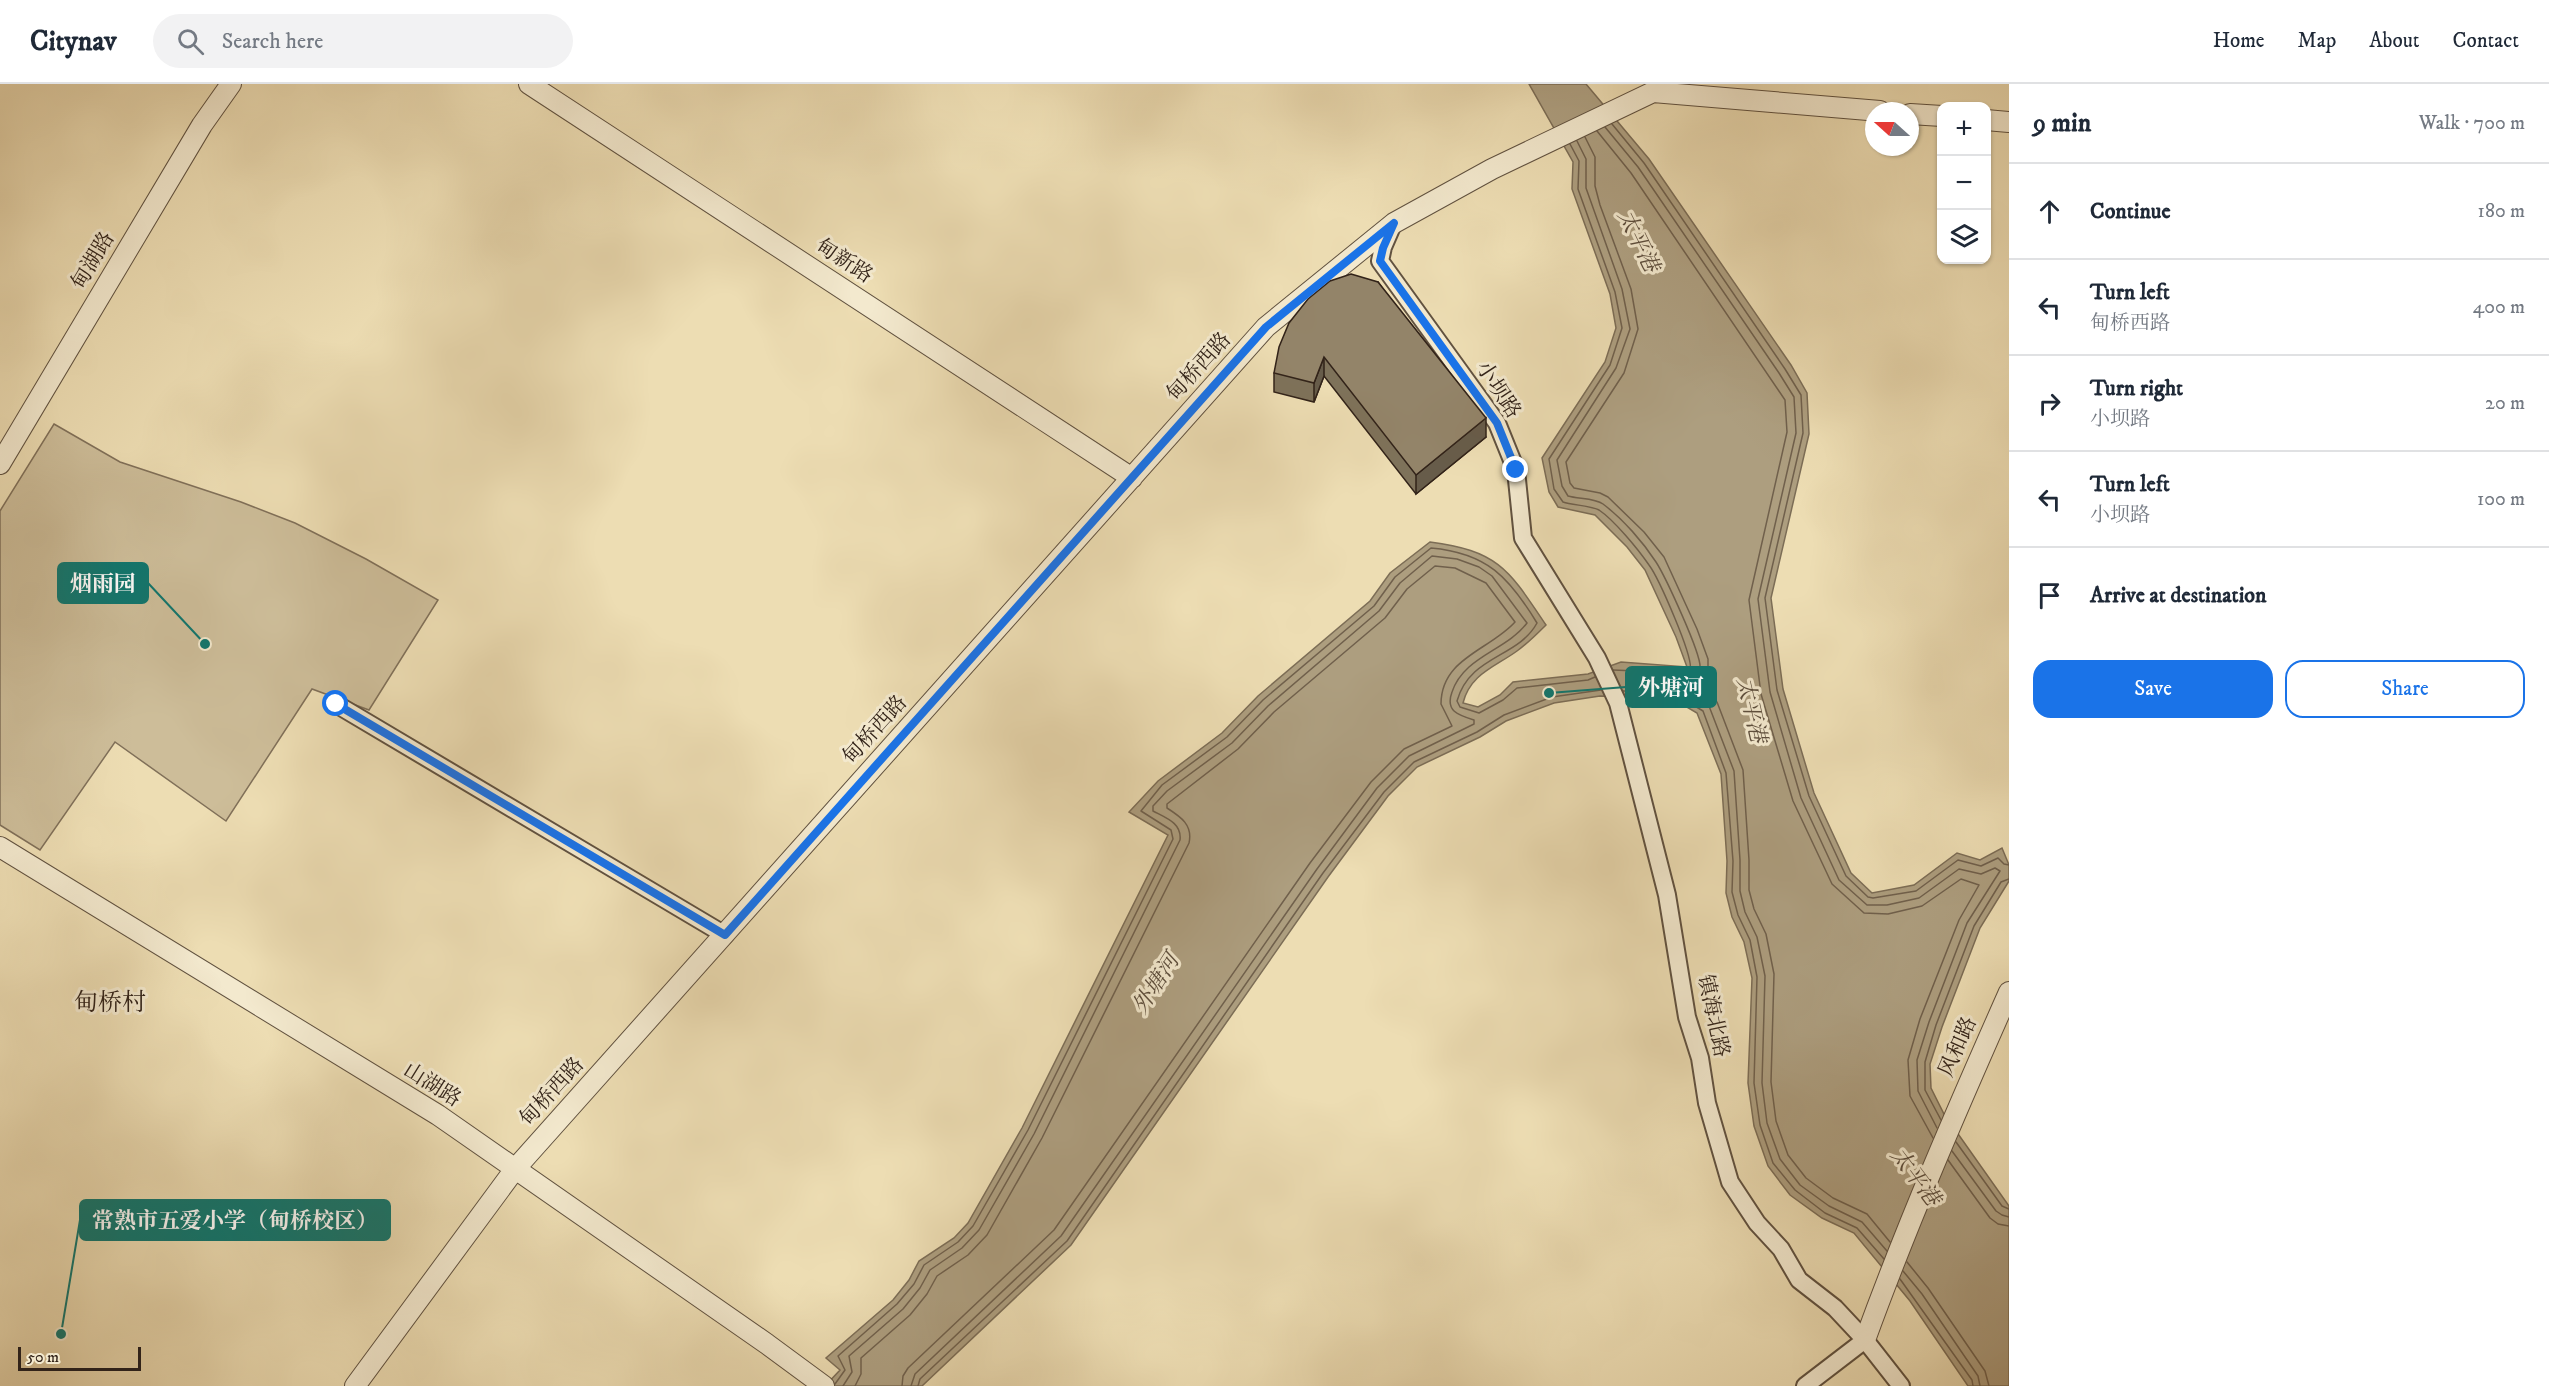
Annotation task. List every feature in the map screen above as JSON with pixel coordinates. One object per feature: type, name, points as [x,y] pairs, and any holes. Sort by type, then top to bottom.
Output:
[{"type":"street","name":"甸湖路","points":[[0,464],[202,125],[231,84]]},
{"type":"street","name":"甸新路","points":[[529,84],[1132,478]]},
{"type":"street","name":"甸桥西路","points":[[355,1386],[515,1169],[1266,327],[1394,223],[1492,169],[1661,88]]},
{"type":"street","points":[[1661,88],[1865,109]]},
{"type":"street","points":[[1919,115],[1937,116]]},
{"type":"street","points":[[1991,120],[2009,122]]},
{"type":"street","name":"小坝路","points":[[1394,223],[1380,261],[1497,423],[1516,470],[1523,538],[1597,658]]},
{"type":"street","name":"镇海北路","points":[[1597,658],[1618,703],[1667,895],[1687,1017],[1700,1058],[1707,1103],[1730,1182],[1757,1223],[1781,1250],[1799,1280],[1835,1308],[1865,1340],[1901,1386]]},
{"type":"street","points":[[336,704],[725,935]]},
{"type":"street","name":"山湖路","points":[[0,847],[438,1115],[824,1386]]},
{"type":"street","name":"风和路","points":[[1865,1340],[1890,1270],[2009,992]]},
{"type":"street","points":[[1805,1386],[1865,1340]]},
{"type":"shaded area","points":[[54,424],[120,462],[241,502],[295,523],[366,559],[438,600],[369,710],[312,689],[226,821],[115,742],[40,850],[0,825],[0,511]]},
{"type":"water","name":"太平港","points":[[1529,84],[1586,84],[1649,159],[1791,365],[1807,393],[1809,434],[1771,598],[1783,689],[1814,793],[1851,873],[1872,893],[1914,885],[1957,853],[1980,860],[2002,848],[2009,865],[2009,881],[1980,928],[1930,1064],[1931,1088],[1944,1114],[2009,1206],[2009,1386],[1968,1386],[1910,1301],[1854,1233],[1822,1218],[1790,1195],[1768,1166],[1754,1126],[1748,1083],[1752,978],[1744,942],[1732,917],[1726,893],[1727,861],[1721,774],[1697,713],[1670,697],[1600,696],[1554,703],[1506,721],[1480,737],[1417,767],[1388,796],[1328,877],[1071,1245],[922,1386],[825,1386],[840,1370],[826,1358],[893,1300],[909,1280],[919,1261],[954,1238],[968,1223],[1022,1128],[1168,835],[1129,812],[1158,781],[1222,733],[1258,696],[1370,601],[1390,573],[1430,542],[1472,551],[1500,566],[1511,577],[1546,625],[1521,648],[1477,678],[1466,693],[1463,703],[1478,707],[1500,695],[1513,682],[1588,674],[1621,662],[1687,667],[1676,637],[1645,570],[1627,547],[1595,515],[1558,507],[1549,492],[1542,458],[1605,362],[1616,328],[1610,294],[1572,189],[1573,162]]},
{"type":"building","points":[[1351,274],[1378,282],[1486,418],[1416,475],[1324,357],[1314,383],[1274,373],[1279,347],[1289,323],[1308,299],[1330,281]]},
{"type":"place","name":"烟雨园","points":[[205,644]]},
{"type":"place","name":"外塘河","points":[[1549,693]]},
{"type":"place","name":"常熟市五爱小学（甸桥校区）","points":[[61,1334]]},
{"type":"district","name":"甸桥村","points":[[110,1003]]},
{"type":"route","points":[[336,704],[725,935],[1266,327],[1394,223],[1380,261],[1497,423],[1516,470]]}]
